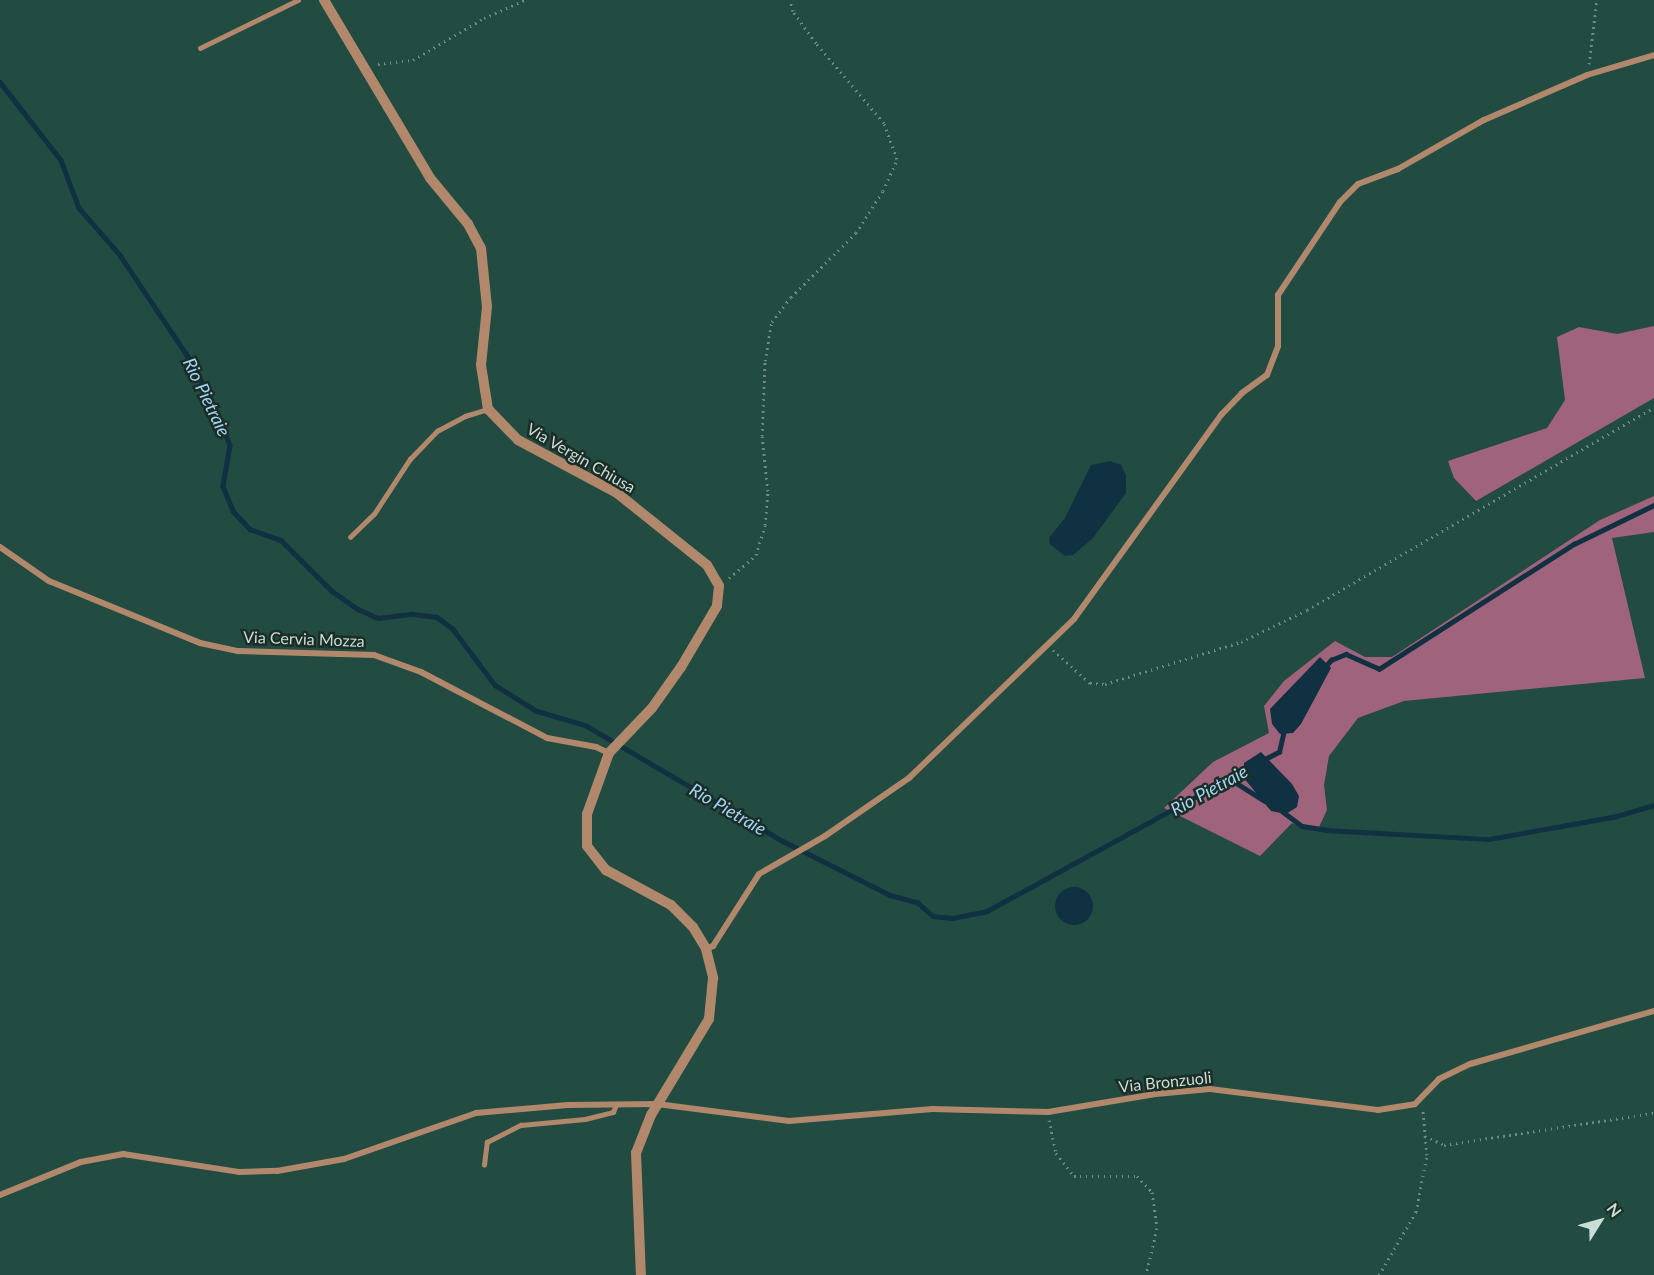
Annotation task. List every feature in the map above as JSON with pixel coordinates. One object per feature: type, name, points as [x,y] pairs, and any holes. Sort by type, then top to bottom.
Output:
[{"type":"street","points":[[324,0],[430,178],[468,224],[481,248],[487,307],[481,365],[488,409]]},
{"type":"street","points":[[706,949],[713,946],[759,874],[825,836],[909,778],[1074,619],[1222,414],[1242,393],[1268,375],[1278,346],[1278,295],[1340,202],[1358,184],[1398,169],[1484,120],[1587,75],[1654,55]]},
{"type":"street","name":"Via Vergin Chiusa","points":[[488,409],[518,440],[617,493],[706,565],[719,586]]},
{"type":"street","name":"Via Cervia Mozza","points":[[0,547],[49,581],[200,643],[238,651],[375,655],[421,672],[548,738],[596,747],[609,753]]},
{"type":"street","points":[[642,1275],[636,1153],[657,1104],[709,1019],[713,978],[706,949],[693,927],[671,905],[606,870],[587,846],[587,814],[609,753],[652,708],[681,667],[717,606],[719,586]]},
{"type":"street","name":"Via Bronzuoli","points":[[0,1195],[81,1162],[123,1154],[239,1172],[277,1171],[344,1159],[476,1113],[657,1104],[789,1121],[932,1109],[1048,1112],[1156,1094],[1210,1089],[1378,1110],[1415,1104],[1438,1079],[1470,1064],[1654,1011]]},
{"type":"lane","points":[[200,48],[298,0]]},
{"type":"lane","points":[[350,537],[374,514],[410,459],[437,431],[465,416],[488,409]]},
{"type":"lane","points":[[484,1165],[487,1142],[520,1125],[585,1119],[613,1112],[616,1105]]},
{"type":"path","points":[[364,65],[413,60],[449,42],[484,18],[525,0]]},
{"type":"path","points":[[719,586],[756,555],[765,525],[768,491],[762,436],[765,361],[772,322],[791,297],[856,233],[882,191],[897,159],[884,123],[816,43],[793,11],[790,0]]},
{"type":"path","points":[[1587,75],[1597,0]]},
{"type":"path","points":[[1047,645],[1089,683],[1105,684],[1241,642],[1307,610],[1654,406]]},
{"type":"path","points":[[1379,1275],[1416,1212],[1427,1155],[1422,1097]]},
{"type":"path","points":[[1048,1112],[1056,1153],[1074,1176],[1137,1176],[1152,1192],[1157,1228],[1146,1275]]},
{"type":"path","points":[[1425,1136],[1444,1145],[1654,1113]]},
{"type":"shaded area","points":[[1654,326],[1654,398],[1476,501],[1454,478],[1448,461],[1547,428],[1565,400],[1557,337],[1579,327],[1617,334]]},
{"type":"shaded area","points":[[1654,496],[1654,532],[1612,538],[1645,678],[1404,701],[1358,718],[1329,756],[1324,785],[1327,810],[1319,827],[1307,829],[1292,823],[1260,856],[1164,808],[1213,762],[1269,733],[1264,706],[1284,681],[1335,641],[1365,657],[1392,657],[1600,520]]},
{"type":"water","points":[[1110,461],[1121,465],[1126,475],[1126,493],[1093,538],[1073,555],[1065,556],[1050,544],[1049,538],[1065,518],[1091,465]]},
{"type":"water","points":[[1320,657],[1331,668],[1301,724],[1293,733],[1280,734],[1272,724],[1270,709]]},
{"type":"water","points":[[1261,752],[1292,784],[1299,796],[1297,807],[1286,814],[1271,811],[1243,777],[1244,763]]},
{"type":"water","points":[[1074,887],[1088,892],[1093,906],[1088,920],[1074,925],[1060,920],[1055,906],[1060,892]]},
{"type":"waterway","name":"Rio Pietraie","points":[[0,82],[61,160],[79,208],[120,255],[195,367],[230,445],[223,486],[233,511],[250,529],[281,540],[332,591],[358,609],[378,618],[412,614],[437,617],[453,629],[495,685],[537,711],[585,725],[783,841],[890,895],[917,902],[933,916],[952,918],[987,911],[1248,768]]},
{"type":"waterway","name":"Rio Pietraie","points":[[1324,668],[1331,660],[1346,654],[1379,669],[1574,544],[1654,505]]},
{"type":"waterway","name":"Rio Pietraie","points":[[1263,760],[1279,752],[1284,730]]},
{"type":"waterway","points":[[1230,779],[1265,801]]},
{"type":"waterway","points":[[1282,811],[1302,826],[1326,830],[1489,839],[1613,817],[1654,805]]}]
